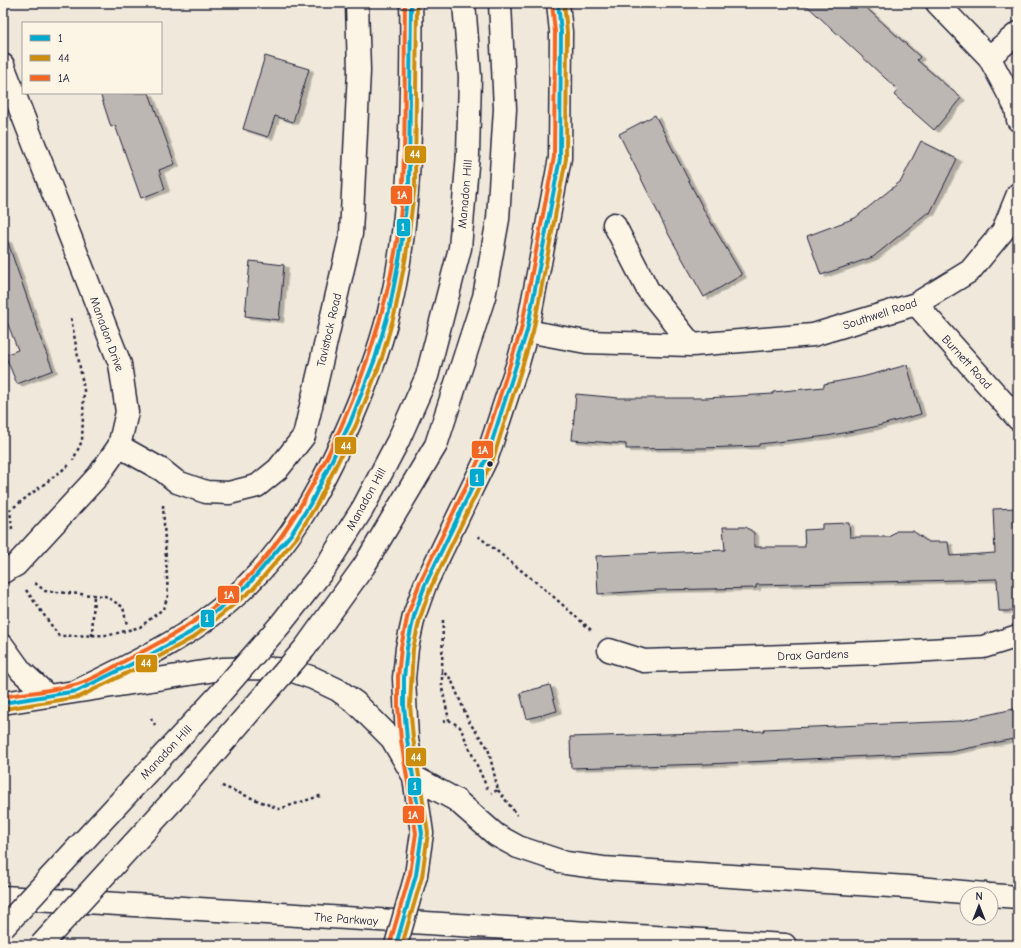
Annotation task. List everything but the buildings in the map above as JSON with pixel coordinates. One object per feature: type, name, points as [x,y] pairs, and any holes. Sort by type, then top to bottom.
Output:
[{"type":"main road","name":"Tavistock Road","points":[[118,446],[162,470],[176,482],[206,492],[229,493],[257,486],[278,469],[304,436],[351,234],[359,72],[357,3]]},
{"type":"main road","points":[[77,691],[150,655],[190,632],[248,585],[292,533],[312,501],[332,462],[350,423],[375,359],[389,311],[400,255],[408,183],[411,3]]},
{"type":"main road","name":"Manadon Hill","points":[[3,928],[218,696],[280,625],[325,568],[363,508],[398,441],[427,376],[460,248],[468,154],[470,77],[464,3]]},
{"type":"main road","points":[[41,945],[82,898],[176,797],[305,648],[364,566],[436,445],[484,297],[498,219],[505,109],[500,3]]},
{"type":"main road","points":[[396,945],[416,875],[422,833],[407,739],[404,705],[406,648],[414,616],[425,585],[487,457],[527,332],[560,158],[561,32],[558,3]]},
{"type":"main road","points":[[937,3],[990,57],[1016,108],[1018,120]]},
{"type":"main road","points":[[990,57],[1018,33]]},
{"type":"main road","name":"Manadon Drive","points":[[3,65],[120,364],[127,412],[118,446],[98,476],[9,569]]},
{"type":"main road","name":"Southwell Road","points":[[527,332],[586,342],[692,345],[813,334],[916,304],[970,271],[1003,230],[1018,194]]},
{"type":"main road","points":[[614,224],[648,290],[692,345]]},
{"type":"main road","name":"Burnett Road","points":[[916,304],[1018,419]]},
{"type":"main road","name":"Drax Gardens","points":[[609,650],[644,661],[861,654],[983,646],[1018,636]]},
{"type":"main road","points":[[3,646],[21,672],[48,696]]},
{"type":"main road","points":[[3,703],[222,669],[258,668],[290,670],[313,678],[338,690],[356,703],[392,739],[414,776],[456,800],[496,835],[518,847],[566,863],[603,868],[907,887],[959,892]]},
{"type":"main road","points":[[999,895],[1018,897]]},
{"type":"main road","name":"The Parkway","points":[[3,897],[784,945]]},
{"type":"path","points":[[70,312],[84,390],[82,441],[73,462],[10,510],[9,569],[59,636],[110,635],[140,627],[164,609],[168,596],[162,470]]},
{"type":"path","points":[[452,531],[472,532],[583,623],[609,650]]},
{"type":"path","points":[[9,569],[45,591],[105,596],[123,607],[127,625]]},
{"type":"path","points":[[92,636],[94,594]]},
{"type":"path","points":[[442,671],[451,679],[469,722],[488,748],[498,790],[489,794],[460,727],[449,720],[442,688],[442,671],[443,615]]},
{"type":"path","points":[[443,722],[449,720]]},
{"type":"path","points":[[215,783],[280,809],[323,795]]},
{"type":"transit line","name":"1A","points":[[3,697],[56,689],[81,683],[160,642],[190,624],[218,604],[244,581],[269,553],[301,506],[343,423],[368,356],[388,288],[400,218],[403,182],[405,3]]},
{"type":"transit line","name":"1","points":[[3,703],[77,691],[150,655],[191,632],[248,585],[292,533],[312,501],[350,423],[375,359],[389,311],[400,255],[409,183],[411,3]]},
{"type":"transit line","name":"44","points":[[4,709],[79,697],[153,660],[194,637],[253,589],[297,537],[317,504],[356,425],[381,361],[395,312],[406,256],[415,184],[417,3]]},
{"type":"transit line","name":"1","points":[[396,945],[416,875],[422,833],[407,739],[404,705],[404,678],[407,648],[414,616],[425,585],[487,457],[527,331],[560,158],[561,32],[558,3]]},
{"type":"transit line","name":"44","points":[[402,945],[422,877],[428,833],[413,738],[410,705],[413,649],[420,618],[431,587],[493,459],[533,332],[566,159],[567,32],[564,3]]},
{"type":"transit line","name":"1A","points":[[390,943],[410,874],[416,833],[401,740],[398,706],[398,677],[401,647],[408,614],[420,582],[481,455],[521,330],[554,157],[555,32],[552,4]]}]
